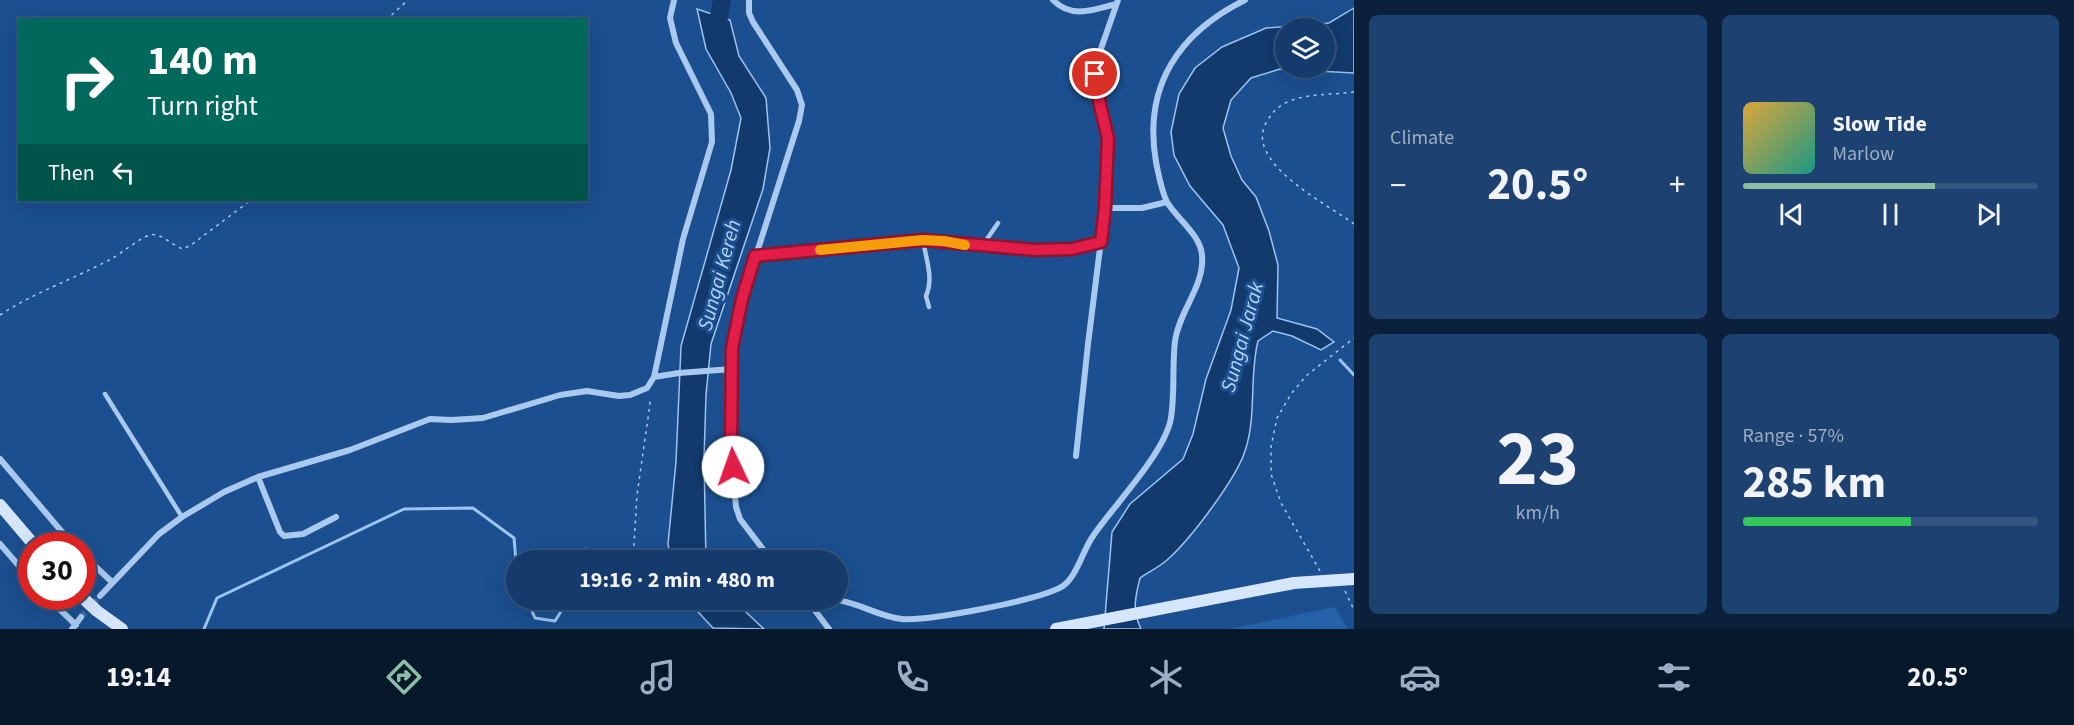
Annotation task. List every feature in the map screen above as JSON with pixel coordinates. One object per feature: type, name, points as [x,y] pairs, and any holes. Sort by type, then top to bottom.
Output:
[{"type":"street","points":[[100,596],[159,534],[224,492],[258,477],[350,450],[430,419],[483,418],[560,395],[587,391],[619,396],[630,395],[647,388],[654,377],[684,239],[712,142],[711,114],[676,43],[670,18],[674,0]]},
{"type":"street","points":[[749,0],[749,13],[753,22],[797,90],[802,105],[740,309],[728,370],[736,507],[740,519],[764,550]]},
{"type":"street","points":[[1053,0],[1067,10],[1079,13],[1117,2]]},
{"type":"street","points":[[848,602],[887,617],[920,619],[1011,602],[1062,586],[1073,577],[1092,537],[1163,442],[1171,419],[1175,341],[1179,321],[1201,274],[1202,253],[1194,237],[1167,202],[1161,186],[1154,146],[1153,124],[1163,82],[1174,57],[1210,20],[1245,0]]},
{"type":"street","points":[[1076,456],[1105,208],[1108,138],[1095,74],[1096,63],[1117,2]]},
{"type":"street","points":[[1105,208],[1142,207],[1167,202]]},
{"type":"street","points":[[755,256],[923,240],[1035,250],[1072,249],[1101,242]]},
{"type":"street","points":[[654,377],[728,370]]},
{"type":"street","points":[[0,459],[62,532]]},
{"type":"street","points":[[258,477],[280,532],[284,536],[303,534],[336,517]]},
{"type":"street","points":[[0,505],[23,532]]},
{"type":"street","points":[[0,544],[18,565]]},
{"type":"street","points":[[96,567],[112,582]]},
{"type":"street","points":[[1056,629],[1294,584],[1354,579]]},
{"type":"street","points":[[59,610],[74,627],[81,617]]},
{"type":"street","points":[[96,610],[122,629]]},
{"type":"street","points":[[815,610],[829,629]]},
{"type":"lane","points":[[983,246],[998,223]]},
{"type":"lane","points":[[923,240],[931,276],[931,286],[926,296],[929,307]]},
{"type":"lane","points":[[105,394],[182,517]]},
{"type":"path","points":[[388,18],[408,0]]},
{"type":"path","points":[[1354,92],[1307,96],[1278,107],[1264,126],[1262,138],[1268,155],[1297,186],[1354,224]]},
{"type":"path","points":[[0,315],[52,286],[112,258],[150,235],[163,237],[174,246],[183,249],[250,201]]},
{"type":"path","points":[[1326,580],[1281,503],[1270,474],[1271,447],[1277,418],[1291,394],[1306,376],[1354,338]]},
{"type":"path","points":[[634,550],[637,495],[650,404],[647,388]]},
{"type":"path","points":[[1339,580],[1354,610]]},
{"type":"shaded area","points":[[1335,607],[1348,629],[1229,629]]},
{"type":"water","points":[[1354,8],[1354,73],[1335,72],[1335,19]]},
{"type":"water","points":[[697,9],[730,20],[739,56],[766,98],[770,148],[763,189],[711,344],[706,395],[704,459],[706,550],[669,550],[681,346],[731,170],[741,118],[731,93],[706,49]]},
{"type":"water","name":"Sungai Jarak","points":[[1275,27],[1275,71],[1251,78],[1231,100],[1223,128],[1231,156],[1242,180],[1256,197],[1269,231],[1278,265],[1277,318],[1317,329],[1334,342],[1321,350],[1292,336],[1273,331],[1258,341],[1249,438],[1240,463],[1211,509],[1177,551],[1140,578],[1135,604],[1136,616],[1141,629],[1104,629],[1112,532],[1130,504],[1183,459],[1193,434],[1206,379],[1231,310],[1239,268],[1223,225],[1190,186],[1174,155],[1171,132],[1179,94],[1195,68],[1222,47],[1266,28]]},
{"type":"water","points":[[696,610],[744,610],[764,629],[713,628]]},
{"type":"waterway","name":"Sungai Kereh","points":[[718,39],[716,34],[722,0]]},
{"type":"waterway","points":[[1340,360],[1354,375]]},
{"type":"waterway","points":[[204,629],[217,598],[404,509],[473,508],[514,538],[515,550]]},
{"type":"waterway","points":[[531,610],[535,618],[555,621],[562,610]]},
{"type":"tunnel","points":[[81,617],[100,596]]},
{"type":"slow traffic","points":[[820,250],[923,240],[965,245]]},
{"type":"route","points":[[733,467],[731,448],[732,348],[742,299],[755,256],[923,240],[1035,250],[1072,249],[1101,242],[1108,138],[1095,74]]}]
